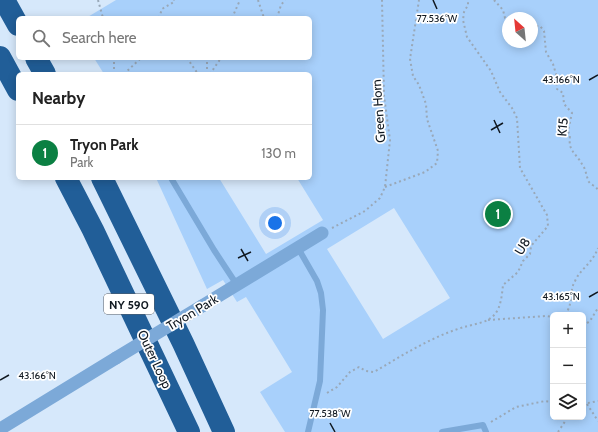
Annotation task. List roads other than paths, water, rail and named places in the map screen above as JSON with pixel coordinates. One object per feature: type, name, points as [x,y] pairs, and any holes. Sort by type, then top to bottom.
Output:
[{"type":"highway","points":[[4,0],[16,21]]},
{"type":"highway","points":[[0,57],[16,86]]},
{"type":"highway","points":[[37,60],[44,72]]},
{"type":"highway","name":"Outer Loop","points":[[67,180],[110,265],[189,432]]},
{"type":"highway","name":"NY 590","points":[[103,180],[224,432]]},
{"type":"street","name":"Tryon Park","points":[[0,429],[322,233]]},
{"type":"lane","points":[[172,180],[237,285]]},
{"type":"lane","points":[[298,248],[317,281],[321,293],[323,310],[321,371],[317,398],[308,432]]},
{"type":"lane","points":[[442,432],[483,425],[486,432]]},
{"type":"place","name":"Tryon Park","points":[[498,214]]}]
